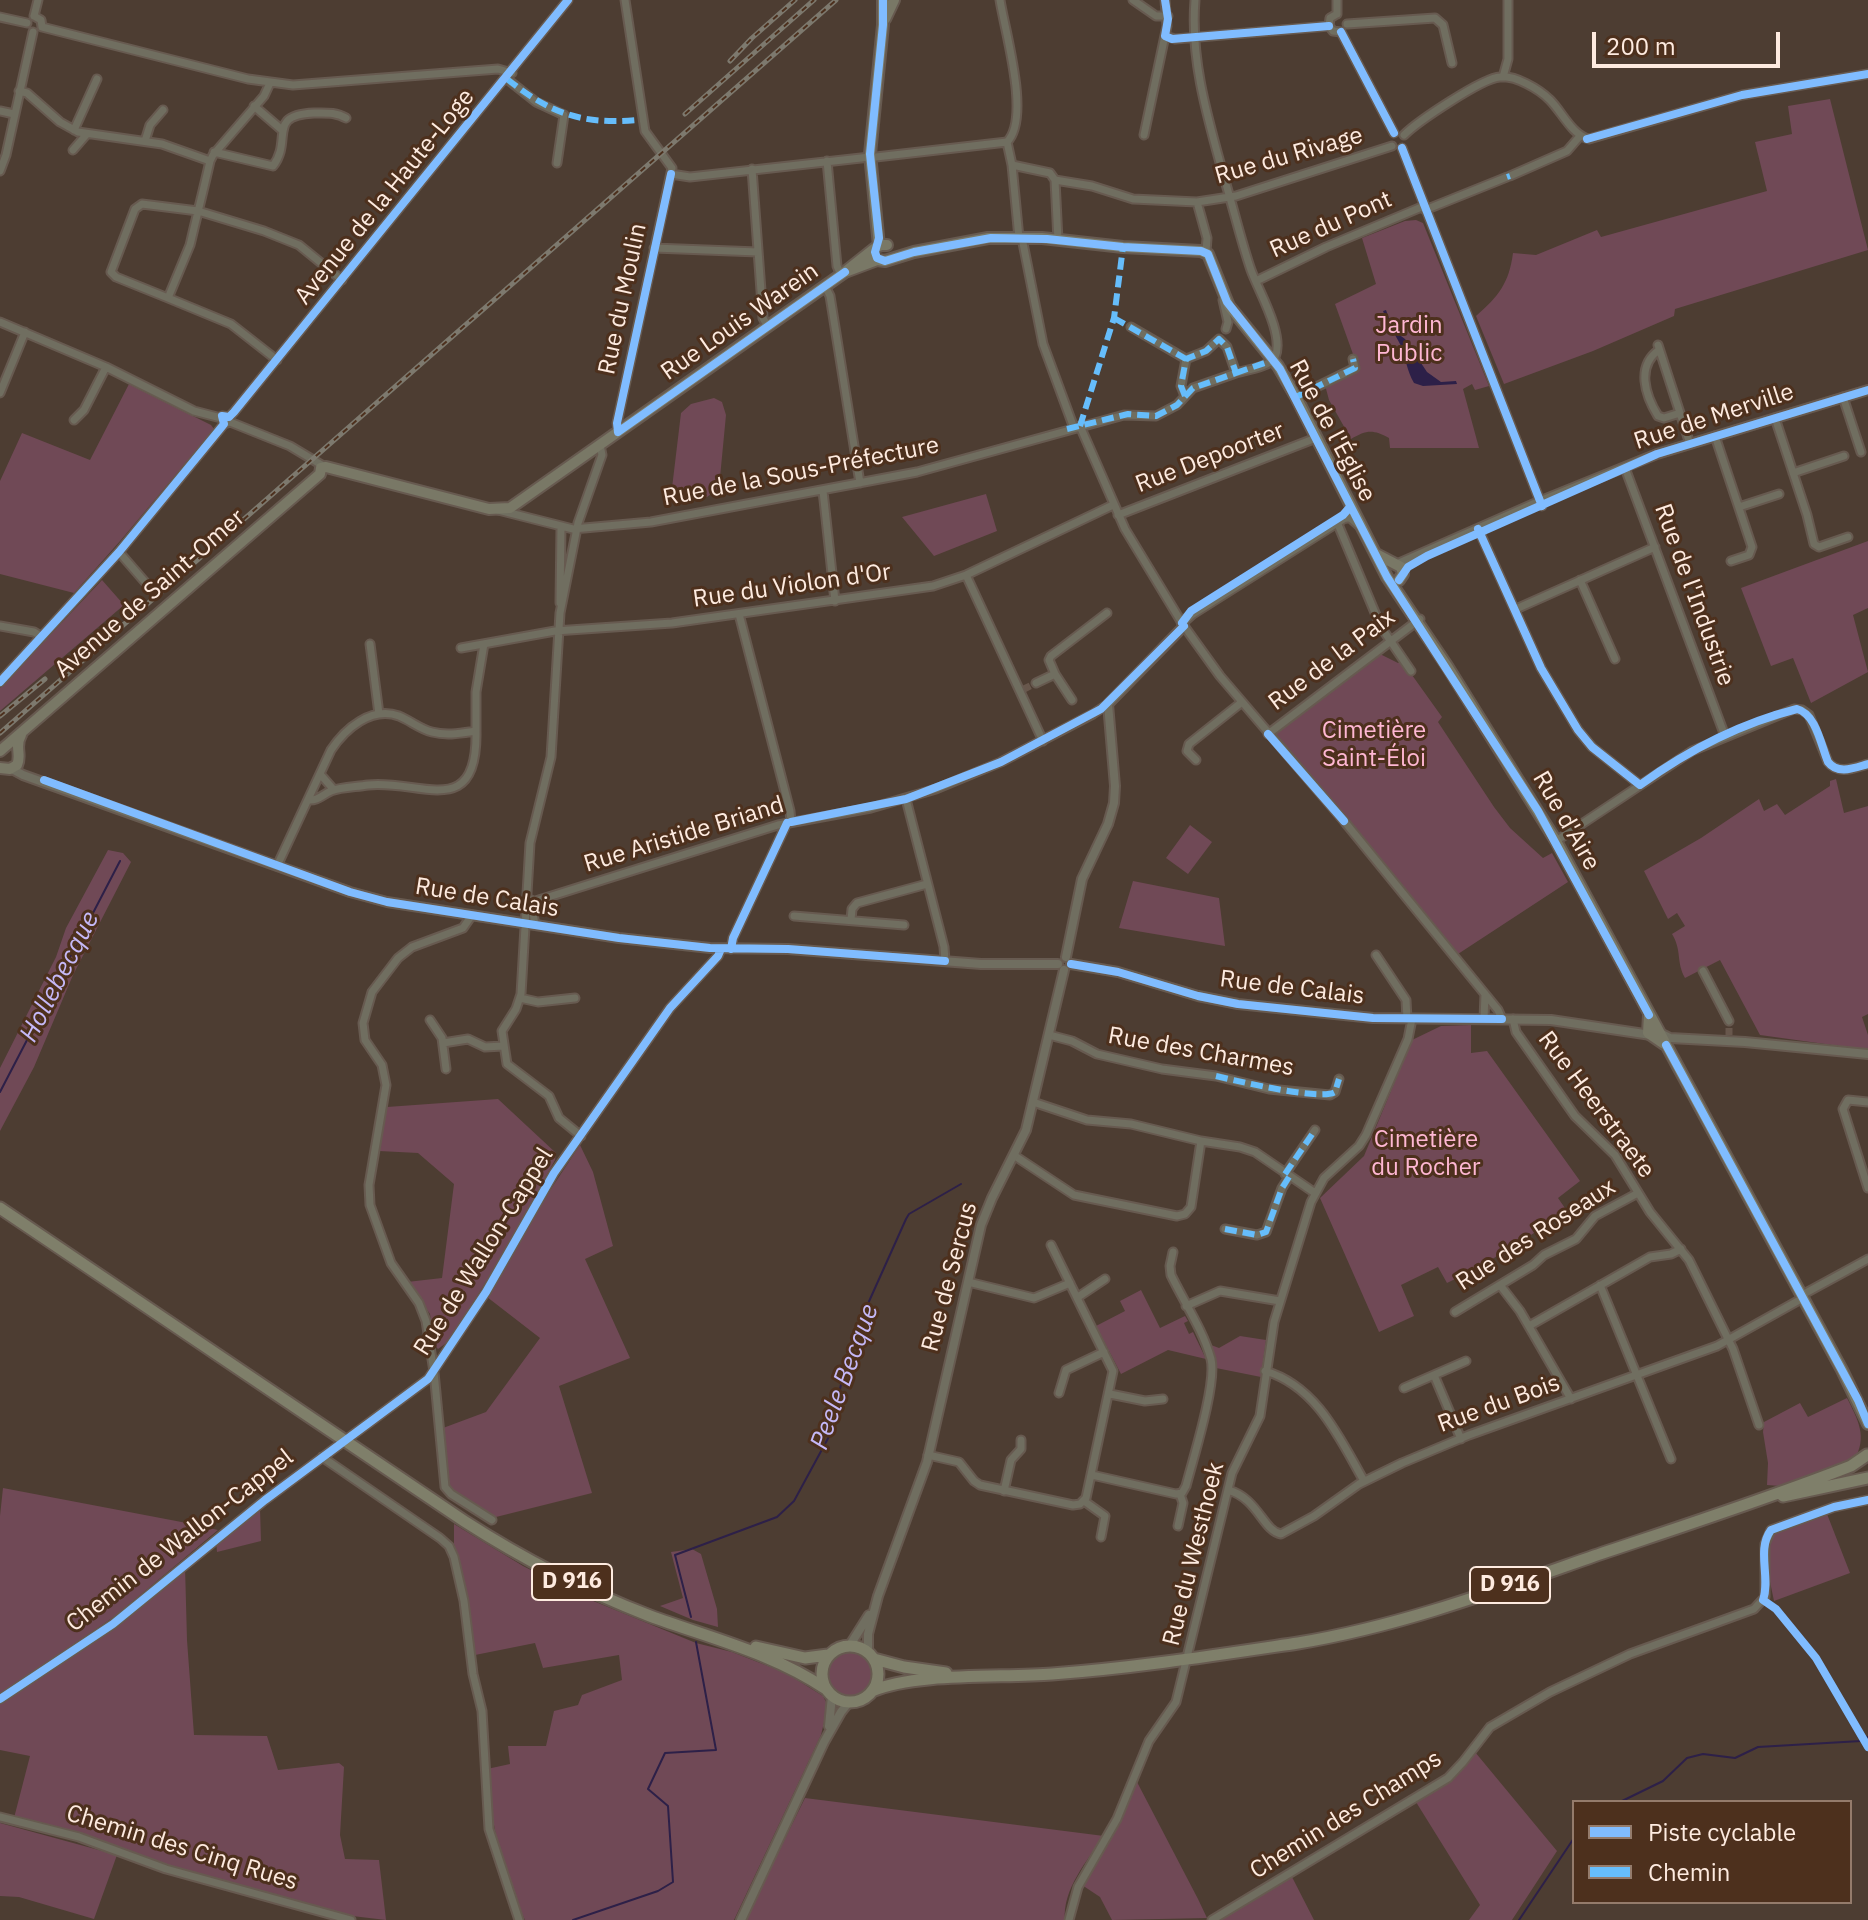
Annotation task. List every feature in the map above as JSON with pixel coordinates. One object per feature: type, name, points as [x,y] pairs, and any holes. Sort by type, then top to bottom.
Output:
[{"type":"main road","points":[[883,0],[873,157],[884,251]]},
{"type":"main road","points":[[883,25],[894,0]]},
{"type":"main road","name":"Rue Louis Warein","points":[[513,507],[825,286],[884,251],[914,252],[984,238],[1020,238],[1206,252]]},
{"type":"main road","name":"Rue de l'Église","points":[[1206,252],[1222,294],[1238,320],[1273,360],[1296,397],[1359,525]]},
{"type":"main road","points":[[323,471],[353,475],[498,510],[513,507]]},
{"type":"main road","name":"Avenue de Saint-Omer","points":[[2,750],[323,471]]},
{"type":"main road","name":"Rue d'Aire","points":[[1359,525],[1375,552],[1395,572],[1418,621],[1556,841],[1803,1297],[1868,1424]]},
{"type":"main road","points":[[8,764],[24,730]]},
{"type":"main road","points":[[2,750],[10,748],[8,764]]},
{"type":"main road","name":"D 916","points":[[0,1208],[464,1521],[543,1568],[647,1615],[731,1643],[800,1674],[829,1692]]},
{"type":"main road","name":"Rue d'Aire","points":[[1858,1400],[1868,1412]]},
{"type":"main road","points":[[1868,1452],[1868,1464]]},
{"type":"main road","name":"D 916","points":[[872,1691],[912,1682],[1070,1673],[1188,1658],[1307,1641],[1410,1619],[1846,1468],[1859,1463],[1868,1452]]},
{"type":"main road","name":"D 916","points":[[1732,1509],[1868,1478]]},
{"type":"main road","name":"D 916","points":[[731,1643],[801,1658],[817,1659],[828,1655]]},
{"type":"main road","points":[[850,1645],[871,1655],[878,1675],[872,1691],[862,1699],[849,1702],[829,1692],[821,1673],[828,1655],[850,1645]]},
{"type":"main road","name":"D 916","points":[[871,1655],[917,1670],[991,1677]]},
{"type":"street","points":[[27,23],[34,16],[38,0]]},
{"type":"street","name":"Avenue de la Haute-Loge","points":[[0,682],[119,552],[568,0]]},
{"type":"street","points":[[625,0],[645,131],[670,163],[671,174],[687,177],[1007,142]]},
{"type":"street","points":[[1000,0],[1017,95],[1012,135],[1007,142],[1020,238],[1043,344],[1113,505],[1183,624],[1242,702],[1484,992],[1502,1019]]},
{"type":"street","points":[[1133,0],[1155,16],[1168,16]]},
{"type":"street","points":[[1144,135],[1165,36],[1168,16],[1165,0]]},
{"type":"street","points":[[1195,0],[1201,89],[1230,197],[1256,281],[1272,320],[1276,349],[1273,360]]},
{"type":"street","points":[[1337,0],[1337,14]]},
{"type":"street","points":[[1503,77],[1508,59],[1508,0]]},
{"type":"street","points":[[1337,14],[1345,18],[1347,24]]},
{"type":"street","points":[[1337,14],[1330,18],[1329,26],[1334,32],[1341,32]]},
{"type":"street","points":[[34,16],[41,20],[42,27]]},
{"type":"street","points":[[0,17],[27,23],[33,32],[0,171]]},
{"type":"street","points":[[1341,32],[1347,24],[1435,18],[1443,25],[1452,63]]},
{"type":"street","points":[[1165,36],[1175,39],[1329,26]]},
{"type":"street","points":[[33,32],[42,27],[270,83],[308,86],[503,69],[536,102],[564,115],[557,163]]},
{"type":"street","points":[[1341,32],[1394,133]]},
{"type":"street","points":[[1404,135],[1483,83],[1503,77],[1516,80],[1546,96],[1584,138],[1742,95],[1868,74]]},
{"type":"street","points":[[74,130],[97,79]]},
{"type":"street","points":[[168,298],[190,245],[214,152],[270,83]]},
{"type":"street","points":[[19,91],[27,93],[74,130],[86,135],[173,146],[210,161]]},
{"type":"street","points":[[254,106],[282,130]]},
{"type":"street","points":[[145,141],[150,125],[163,110]]},
{"type":"street","points":[[0,111],[14,114]]},
{"type":"street","points":[[214,152],[273,166],[286,120],[297,115],[329,113],[346,118]]},
{"type":"street","points":[[1394,133],[1404,135]]},
{"type":"street","points":[[1394,133],[1390,139],[1397,149],[1406,143],[1404,135]]},
{"type":"street","points":[[73,150],[86,135]]},
{"type":"street","name":"Rue du Pont","points":[[1256,281],[1424,208],[1567,151],[1584,138]]},
{"type":"street","name":"Rue du Rivage","points":[[1012,165],[1050,173],[1055,180],[1092,186],[1138,200],[1197,202],[1230,197],[1392,146]]},
{"type":"street","points":[[1402,148],[1541,504]]},
{"type":"street","points":[[827,161],[837,266],[843,274]]},
{"type":"street","points":[[752,169],[763,318],[768,327]]},
{"type":"street","name":"Rue du Moulin","points":[[618,432],[616,427],[671,174]]},
{"type":"street","points":[[1055,180],[1058,240]]},
{"type":"street","points":[[1197,202],[1207,238],[1206,252]]},
{"type":"street","points":[[277,360],[231,324],[114,276],[111,269],[138,206],[198,211],[237,222],[296,244],[342,280]]},
{"type":"street","points":[[654,248],[758,252]]},
{"type":"street","points":[[825,286],[830,296],[860,483]]},
{"type":"street","name":"Rue de l'Église","points":[[1222,294],[1228,322],[1226,329]]},
{"type":"street","points":[[1186,359],[1206,351],[1238,320]]},
{"type":"street","points":[[0,322],[106,367],[194,411],[226,420],[293,448],[323,471]]},
{"type":"street","points":[[1131,327],[1186,359]]},
{"type":"street","points":[[0,393],[25,332]]},
{"type":"street","points":[[1219,339],[1226,345],[1236,373]]},
{"type":"street","points":[[1680,413],[1658,416],[1643,377],[1645,367],[1658,347],[1680,413],[1690,444]]},
{"type":"street","points":[[1185,396],[1181,389],[1186,359]]},
{"type":"street","points":[[1296,397],[1355,368],[1353,359]]},
{"type":"street","name":"Rue de la Sous-Préfecture","points":[[498,510],[577,529],[651,522],[823,491],[928,469],[1128,414],[1156,416],[1174,407],[1196,387],[1273,360]]},
{"type":"street","points":[[74,420],[84,410],[106,367]]},
{"type":"street","name":"Rue de Merville","points":[[1395,572],[1625,468],[1690,444],[1868,390]]},
{"type":"street","points":[[1843,397],[1861,452]]},
{"type":"street","points":[[1775,418],[1815,546],[1848,537]]},
{"type":"street","points":[[1715,436],[1752,547],[1751,553],[1731,561]]},
{"type":"street","name":"Rue Depoorter","points":[[1118,515],[1316,438]]},
{"type":"street","points":[[535,925],[528,890],[530,839],[551,757],[560,613],[577,529],[602,455],[600,445]]},
{"type":"street","points":[[1793,473],[1844,456]]},
{"type":"street","name":"Rue de l'Industrie","points":[[1625,468],[1725,736]]},
{"type":"street","points":[[823,491],[835,601]]},
{"type":"street","points":[[1739,507],[1779,494]]},
{"type":"street","name":"Rue de Merville","points":[[1395,572],[1541,504]]},
{"type":"street","name":"Rue du Violon d'Or","points":[[461,648],[558,631],[672,623],[933,586],[966,575],[1113,505]]},
{"type":"street","name":"Rue de la Sous-Préfecture","points":[[513,507],[527,519]]},
{"type":"street","points":[[1359,525],[1348,517],[1337,522],[1389,641],[1411,671]]},
{"type":"street","name":"Rue Aristide Briand","points":[[529,904],[789,822],[906,799],[977,773],[1043,741],[1108,704],[1183,624],[1337,522]]},
{"type":"street","points":[[560,613],[561,526]]},
{"type":"street","points":[[1480,533],[1541,668],[1580,734],[1640,785]]},
{"type":"street","points":[[1516,609],[1655,547]]},
{"type":"street","points":[[119,552],[145,582]]},
{"type":"street","points":[[966,575],[1022,689],[1043,741]]},
{"type":"street","points":[[1580,580],[1615,659]]},
{"type":"street","points":[[1072,700],[1049,660],[1107,613]]},
{"type":"street","points":[[739,614],[790,811],[789,822]]},
{"type":"street","name":"Rue de la Paix","points":[[1268,734],[1418,621]]},
{"type":"street","points":[[0,626],[34,632],[42,637]]},
{"type":"street","points":[[370,644],[379,714]]},
{"type":"street","points":[[308,800],[315,800],[334,790],[379,784],[433,792],[451,788],[467,776],[474,764],[476,692],[484,644]]},
{"type":"street","points":[[1036,683],[1055,674]]},
{"type":"street","points":[[1196,760],[1188,752],[1187,745],[1242,702]]},
{"type":"street","name":"Rue de Sercus","points":[[871,1655],[868,1634],[878,1596],[928,1455],[986,1211],[1025,1136],[1080,886],[1108,824],[1114,803],[1108,704]]},
{"type":"street","points":[[1556,841],[1692,751],[1800,709],[1811,717],[1831,766],[1843,770],[1868,764]]},
{"type":"street","points":[[277,866],[341,737],[363,720],[379,714],[398,716],[437,733],[476,731]]},
{"type":"street","name":"Rue de Calais","points":[[8,764],[22,775],[44,780],[375,900],[627,939],[726,949],[788,949],[945,961],[1064,964],[1118,972],[1233,1003],[1351,1016],[1558,1021],[1636,1033],[1658,1033]]},
{"type":"street","points":[[320,774],[334,790]]},
{"type":"street","points":[[906,799],[945,949],[945,961]]},
{"type":"street","name":"Rue de Wallon-Cappel","points":[[344,1440],[434,1372],[486,1292],[546,1185],[666,1013],[726,949],[789,822]]},
{"type":"street","points":[[851,920],[852,909],[857,903],[927,884]]},
{"type":"street","points":[[529,904],[524,923],[520,998],[503,1029],[503,1046],[509,1066],[549,1096],[559,1118],[581,1136]]},
{"type":"street","points":[[472,915],[463,928],[412,947],[393,963],[372,992],[363,1023],[365,1040],[380,1062],[386,1079],[369,1185],[370,1209],[391,1263],[423,1311],[434,1372],[445,1487],[492,1520]]},
{"type":"street","points":[[794,916],[904,925]]},
{"type":"street","points":[[1376,955],[1406,1000],[1410,1019]]},
{"type":"street","points":[[1703,971],[1729,1021]]},
{"type":"street","points":[[1484,992],[1484,1019]]},
{"type":"street","points":[[520,998],[538,1002],[575,998]]},
{"type":"street","name":"Rue du Westhoek","points":[[1069,1920],[1078,1887],[1120,1814],[1147,1745],[1174,1706],[1228,1490],[1238,1459],[1258,1419],[1280,1301],[1315,1193],[1324,1178],[1355,1150],[1366,1135],[1408,1039],[1410,1019]]},
{"type":"street","name":"Rue Heerstraete","points":[[1513,1019],[1516,1032],[1575,1116],[1612,1151],[1653,1216],[1694,1269],[1728,1339],[1759,1425]]},
{"type":"street","points":[[430,1020],[443,1043],[446,1069]]},
{"type":"street","points":[[1658,1033],[1868,1054]]},
{"type":"street","name":"Rue des Charmes","points":[[1049,1035],[1072,1041],[1105,1057],[1166,1070],[1216,1076],[1269,1089],[1330,1095],[1335,1092],[1339,1079]]},
{"type":"street","points":[[443,1043],[468,1039],[485,1047],[503,1046]]},
{"type":"street","points":[[1868,1102],[1848,1100],[1843,1109],[1868,1188]]},
{"type":"street","points":[[1033,1102],[1087,1120],[1131,1124],[1247,1149],[1315,1193]]},
{"type":"street","points":[[1225,1229],[1264,1234],[1269,1228],[1287,1175],[1315,1130]]},
{"type":"street","points":[[1015,1156],[1079,1197],[1180,1216],[1192,1204],[1201,1141]]},
{"type":"street","name":"Rue des Roseaux","points":[[1455,1312],[1578,1237],[1595,1216],[1638,1193]]},
{"type":"street","points":[[1051,1245],[1113,1375],[1084,1501]]},
{"type":"street","points":[[1529,1326],[1648,1257],[1681,1249]]},
{"type":"street","points":[[1173,1252],[1170,1272],[1209,1355],[1212,1373],[1187,1484],[1180,1494]]},
{"type":"street","name":"Rue du Bois","points":[[1228,1490],[1248,1500],[1272,1531],[1279,1534],[1314,1516],[1364,1481],[1461,1439],[1728,1339],[1868,1259]]},
{"type":"street","points":[[1078,1297],[1105,1279]]},
{"type":"street","points":[[968,1282],[1034,1298],[1070,1283]]},
{"type":"street","points":[[1500,1285],[1529,1326],[1571,1399]]},
{"type":"street","points":[[1600,1285],[1671,1459]]},
{"type":"street","points":[[1186,1306],[1220,1291],[1280,1301]]},
{"type":"street","points":[[1059,1393],[1066,1370],[1104,1352]]},
{"type":"street","points":[[1404,1388],[1466,1361]]},
{"type":"street","points":[[1265,1371],[1312,1400],[1333,1424],[1364,1481]]},
{"type":"street","points":[[1434,1375],[1461,1439]]},
{"type":"street","points":[[1110,1394],[1148,1401],[1163,1399]]},
{"type":"street","name":"Chemin de Wallon-Cappel","points":[[0,1699],[107,1628],[227,1529],[344,1440]]},
{"type":"street","points":[[1004,1491],[1011,1460],[1021,1449],[1021,1440]]},
{"type":"street","points":[[928,1455],[959,1462],[976,1483],[1073,1505],[1084,1501]]},
{"type":"street","points":[[322,1457],[440,1538],[453,1553],[483,1715],[488,1824],[494,1852],[518,1920]]},
{"type":"street","points":[[1092,1475],[1180,1494]]},
{"type":"street","points":[[1178,1526],[1183,1503],[1180,1494]]},
{"type":"street","name":"Chemin des Champs","points":[[1212,1920],[1443,1781],[1460,1766],[1490,1727],[1537,1699],[1582,1674],[1630,1654],[1754,1609],[1765,1597],[1765,1541],[1771,1530],[1834,1507],[1868,1500]]},
{"type":"street","points":[[1084,1501],[1105,1516],[1101,1537]]},
{"type":"street","name":"Rue de Sercus","points":[[850,1645],[878,1596]]},
{"type":"street","points":[[824,1742],[831,1715],[829,1692]]},
{"type":"street","points":[[741,1920],[824,1742],[849,1702]]},
{"type":"street","name":"Chemin des Cinq Rues","points":[[0,1817],[79,1837],[173,1871],[351,1920]]},
{"type":"green space","points":[[1830,99],[1868,250],[1675,309],[1674,316],[1593,351],[1504,384],[1476,316],[1502,288],[1513,253],[1536,255],[1597,230],[1601,237],[1767,191],[1755,142],[1792,134],[1788,106]]},
{"type":"green space","name":"Jardin Public","points":[[1405,221],[1423,223],[1489,386],[1475,390],[1472,384],[1463,389],[1479,448],[1390,448],[1389,438],[1374,432],[1365,432],[1351,439],[1329,400],[1325,385],[1358,368],[1335,304],[1376,284],[1362,238]]},
{"type":"green space","points":[[129,384],[214,429],[74,593],[0,574],[0,481],[22,433],[90,460]]},
{"type":"green space","points":[[714,398],[722,402],[726,415],[719,488],[707,497],[679,497],[672,488],[681,413],[691,404]]},
{"type":"green space","points":[[986,494],[997,531],[934,556],[902,517]]},
{"type":"green space","points":[[1868,541],[1868,608],[1853,615],[1868,672],[1811,703],[1793,658],[1771,666],[1741,588]]},
{"type":"green space","points":[[102,580],[124,605],[0,711],[0,688]]},
{"type":"green space","name":"Cimetière Saint-Éloi","points":[[1380,654],[1398,663],[1402,661],[1442,717],[1438,722],[1494,807],[1510,828],[1543,858],[1552,853],[1568,882],[1458,954],[1277,735]]},
{"type":"green space","points":[[1836,779],[1844,813],[1868,806],[1868,1014],[1862,1017],[1868,1035],[1868,1050],[1760,1035],[1720,960],[1685,978],[1672,934],[1685,926],[1677,913],[1668,919],[1644,871],[1759,799],[1764,811],[1777,804],[1785,815]]},
{"type":"green space","points":[[1190,825],[1212,842],[1188,874],[1166,858]]},
{"type":"green space","points":[[108,850],[123,853],[131,862],[73,975],[34,1067],[0,1131],[0,1068],[56,957],[66,928]]},
{"type":"green space","points":[[1133,881],[1219,898],[1225,946],[1119,928]]},
{"type":"green space","name":"Cimetière du Rocher","points":[[1471,1025],[1471,1053],[1487,1051],[1580,1181],[1558,1198],[1567,1211],[1494,1258],[1447,1283],[1438,1267],[1401,1285],[1414,1316],[1379,1332],[1320,1198],[1364,1156],[1412,1040],[1441,1026]]},
{"type":"green space","points":[[498,1099],[556,1153],[555,1160],[499,1261],[449,1341],[438,1349],[434,1344],[430,1314],[407,1282],[442,1278],[454,1184],[418,1153],[379,1151],[387,1107]]},
{"type":"green space","points":[[580,1145],[593,1172],[613,1246],[585,1259],[630,1358],[559,1386],[592,1493],[492,1518],[454,1494],[446,1481],[443,1428],[486,1412],[540,1338],[487,1297],[541,1204]]},
{"type":"green space","points":[[1141,1290],[1160,1328],[1185,1316],[1188,1321],[1184,1323],[1189,1334],[1193,1332],[1206,1359],[1168,1350],[1121,1374],[1096,1326],[1125,1311],[1120,1301]]},
{"type":"green space","points":[[1240,1336],[1266,1340],[1261,1377],[1216,1368],[1211,1345],[1219,1348]]},
{"type":"green space","points":[[1847,1398],[1861,1436],[1854,1460],[1780,1486],[1767,1485],[1764,1422],[1800,1403],[1808,1417]]},
{"type":"green space","points":[[3,1488],[218,1530],[115,1616],[0,1695],[0,1516]]},
{"type":"green space","points":[[260,1508],[261,1541],[217,1552],[216,1540]]},
{"type":"green space","points":[[1827,1514],[1850,1573],[1774,1601],[1769,1577],[1768,1541],[1774,1532]]},
{"type":"green space","points":[[454,1524],[523,1566],[586,1598],[696,1643],[732,1652],[786,1673],[823,1696],[828,1706],[821,1735],[734,1920],[525,1920],[498,1846],[487,1769],[510,1764],[508,1746],[546,1746],[554,1711],[578,1705],[582,1695],[622,1680],[619,1655],[543,1668],[535,1643],[475,1655],[466,1593],[454,1544]]},
{"type":"green space","points":[[692,1549],[701,1554],[717,1609],[718,1627],[660,1606],[683,1598],[671,1552]]},
{"type":"green space","points":[[185,1566],[194,1735],[267,1736],[278,1770],[339,1763],[344,1767],[340,1835],[345,1859],[379,1860],[386,1920],[352,1916],[180,1870],[81,1833],[14,1818],[30,1756],[0,1750],[0,1703]]},
{"type":"green space","points":[[850,1651],[866,1658],[873,1674],[866,1690],[850,1697],[834,1690],[827,1674],[834,1658]]},
{"type":"green space","points":[[1475,1752],[1557,1851],[1512,1920],[1469,1920],[1480,1905],[1416,1802],[1452,1780]]},
{"type":"green space","points":[[1137,1782],[1207,1918],[1112,1920],[1100,1897],[1082,1885],[1115,1832]]},
{"type":"green space","points":[[805,1798],[1104,1836],[1072,1886],[1065,1920],[745,1920]]},
{"type":"green space","points":[[0,1823],[117,1855],[94,1919],[19,1897],[0,1896]]},
{"type":"green space","points":[[1292,1877],[1314,1920],[1218,1920]]},
{"type":"shaded area","points":[[1386,310],[1393,330],[1405,339],[1427,372],[1441,382],[1456,381],[1457,384],[1423,386],[1414,383],[1401,346],[1383,311]]},
{"type":"waterway","name":"Hollebecque","points":[[0,1092],[120,861]]},
{"type":"waterway","name":"Peele Becque","points":[[691,1617],[675,1555],[777,1517],[794,1501],[832,1431],[843,1374],[862,1317],[906,1219],[909,1214],[961,1184]]},
{"type":"waterway","name":"Peele Becque","points":[[573,1920],[658,1891],[673,1882],[668,1806],[648,1789],[665,1753],[716,1750],[696,1642]]},
{"type":"waterway","points":[[1624,1800],[1663,1781],[1687,1758],[1703,1754],[1735,1758],[1758,1747],[1861,1741]]},
{"type":"waterway","points":[[1519,1920],[1572,1841]]},
{"type":"tunnel","points":[[1024,689],[1036,683]]},
{"type":"tunnel","points":[[1729,1021],[1729,1035]]},
{"type":"railway","points":[[730,61],[795,0]]},
{"type":"railway","points":[[685,114],[814,0]]},
{"type":"railway","points":[[0,733],[836,0]]},
{"type":"railway","points":[[0,716],[45,679]]},
{"type":"marked path","points":[[507,79],[538,100],[567,114],[599,120],[637,120]]},
{"type":"marked path","points":[[1080,426],[1114,318],[1123,247]]},
{"type":"marked path","points":[[1114,318],[1186,359]]},
{"type":"marked path","points":[[1067,429],[1128,414],[1156,416],[1177,405],[1193,388],[1236,373],[1227,347],[1219,339],[1206,351],[1186,359],[1181,386],[1185,396]]},
{"type":"marked path","points":[[1296,397],[1355,368],[1353,359]]},
{"type":"marked path","points":[[1236,373],[1273,360]]},
{"type":"marked path","points":[[1216,1076],[1313,1094],[1335,1092],[1339,1079]]},
{"type":"marked path","points":[[1285,1174],[1315,1130]]},
{"type":"marked path","points":[[1225,1229],[1257,1235],[1266,1232],[1289,1177]]},
{"type":"cycle path","points":[[0,682],[119,552],[224,424],[222,416],[229,417],[234,412],[568,0]]},
{"type":"cycle path","points":[[883,0],[870,154],[879,238],[875,252],[877,258],[885,261],[914,252],[991,238],[1047,239],[1208,254],[1227,302],[1280,369],[1387,577],[1538,811],[1649,1015]]},
{"type":"cycle path","points":[[1165,0],[1168,19],[1165,36],[1172,39],[1329,26]]},
{"type":"cycle path","points":[[1341,32],[1394,133]]},
{"type":"cycle path","points":[[1587,139],[1742,95],[1868,74]]},
{"type":"cycle path","points":[[1402,148],[1542,506]]},
{"type":"cycle path","points":[[618,432],[617,423],[671,174]]},
{"type":"cycle path","points":[[618,432],[845,272]]},
{"type":"cycle path","points":[[1399,580],[1408,567],[1427,556],[1657,454],[1868,390]]},
{"type":"cycle path","points":[[1182,623],[1191,611],[1343,515],[1350,507]]},
{"type":"cycle path","points":[[1478,529],[1541,668],[1578,730],[1592,747],[1640,785],[1715,740],[1755,722],[1797,709],[1813,723],[1832,766],[1846,769],[1868,764]]},
{"type":"cycle path","points":[[791,822],[906,799],[1001,762],[1101,709],[1184,626]]},
{"type":"cycle path","points":[[1268,734],[1344,821]]},
{"type":"cycle path","points":[[44,780],[350,892],[387,902],[619,938],[710,948],[788,949],[945,961]]},
{"type":"cycle path","points":[[731,949],[733,938],[787,823]]},
{"type":"cycle path","points":[[0,1699],[113,1624],[265,1500],[428,1379],[486,1292],[554,1173],[670,1008],[721,949]]},
{"type":"cycle path","points":[[1071,964],[1118,972],[1198,996],[1238,1004],[1373,1018],[1502,1019]]},
{"type":"cycle path","points":[[1666,1045],[1858,1400],[1868,1424]]},
{"type":"cycle path","points":[[1868,1500],[1834,1507],[1771,1530],[1765,1546],[1763,1600],[1776,1609],[1816,1658],[1868,1747]]}]
